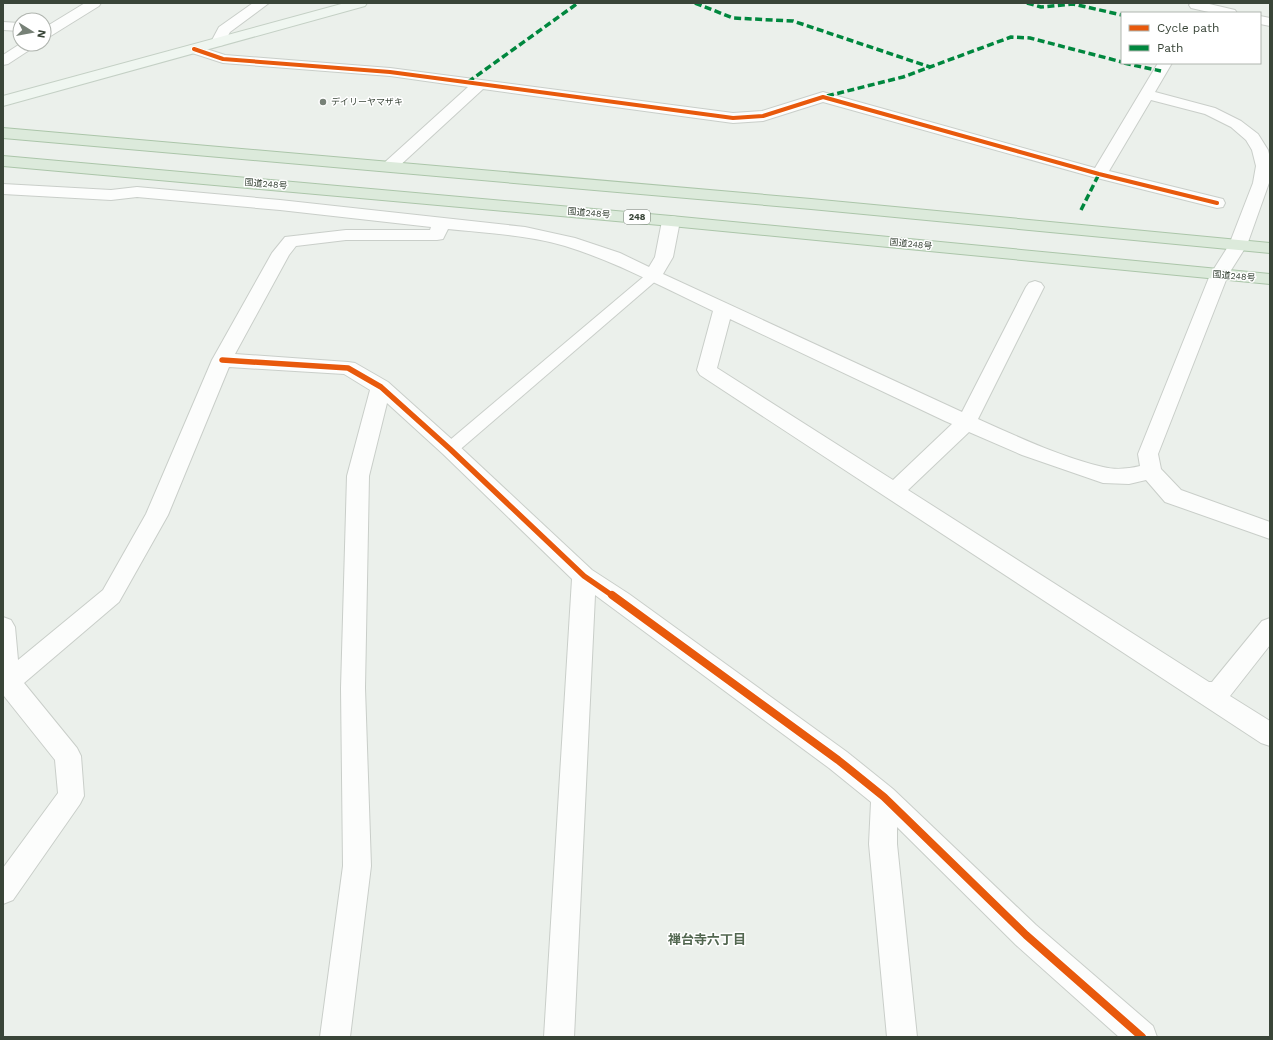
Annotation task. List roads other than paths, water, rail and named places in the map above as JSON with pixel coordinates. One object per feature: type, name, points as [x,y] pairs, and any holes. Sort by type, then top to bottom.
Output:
[{"type":"highway","points":[[3,133],[390,166],[1270,248]]},
{"type":"highway","name":"国道248号","points":[[3,161],[671,220],[1270,279]]},
{"type":"street","points":[[52,28],[94,3]]},
{"type":"street","points":[[218,42],[224,30],[262,3]]},
{"type":"street","points":[[3,101],[360,3]]},
{"type":"street","points":[[1196,7],[1224,12]]},
{"type":"street","points":[[194,49],[223,59],[390,72],[733,118],[763,116],[823,97],[1099,174],[1217,203]]},
{"type":"street","points":[[3,61],[17,52]]},
{"type":"street","points":[[1099,174],[1164,64]]},
{"type":"street","points":[[390,166],[479,84]]},
{"type":"street","points":[[1147,94],[1210,111],[1236,124],[1252,137],[1260,150],[1264,166],[1261,183],[1238,245],[1219,275],[1148,454],[1151,471],[1173,496],[1270,531]]},
{"type":"street","points":[[3,189],[111,195],[137,192],[280,205],[525,232],[569,242],[614,257],[1029,450],[1103,475],[1129,476],[1151,471]]},
{"type":"street","points":[[653,276],[664,257],[671,220]]},
{"type":"street","points":[[5,684],[111,596],[157,515],[222,360],[282,252],[291,241],[346,235],[437,235],[441,222]]},
{"type":"street","points":[[895,490],[967,422],[1036,287]]},
{"type":"street","points":[[723,309],[707,370],[895,490],[1270,735]]},
{"type":"street","points":[[222,360],[348,368],[381,387],[450,449],[584,576],[621,601],[838,760],[884,797],[1026,935],[1142,1037]]},
{"type":"street","points":[[335,1037],[357,866],[353,688],[358,476],[381,387]]},
{"type":"street","points":[[560,1037],[584,576]]},
{"type":"street","points":[[3,628],[5,684],[68,756],[71,796],[3,892]]},
{"type":"street","points":[[1204,692],[1218,693],[1270,628]]},
{"type":"street","points":[[884,797],[883,844],[902,1037]]},
{"type":"lane","points":[[450,449],[653,276]]},
{"type":"place","name":"デイリーヤマザキ","points":[[323,102]]},
{"type":"district","name":"禅台寺六丁目","points":[[707,939]]}]
